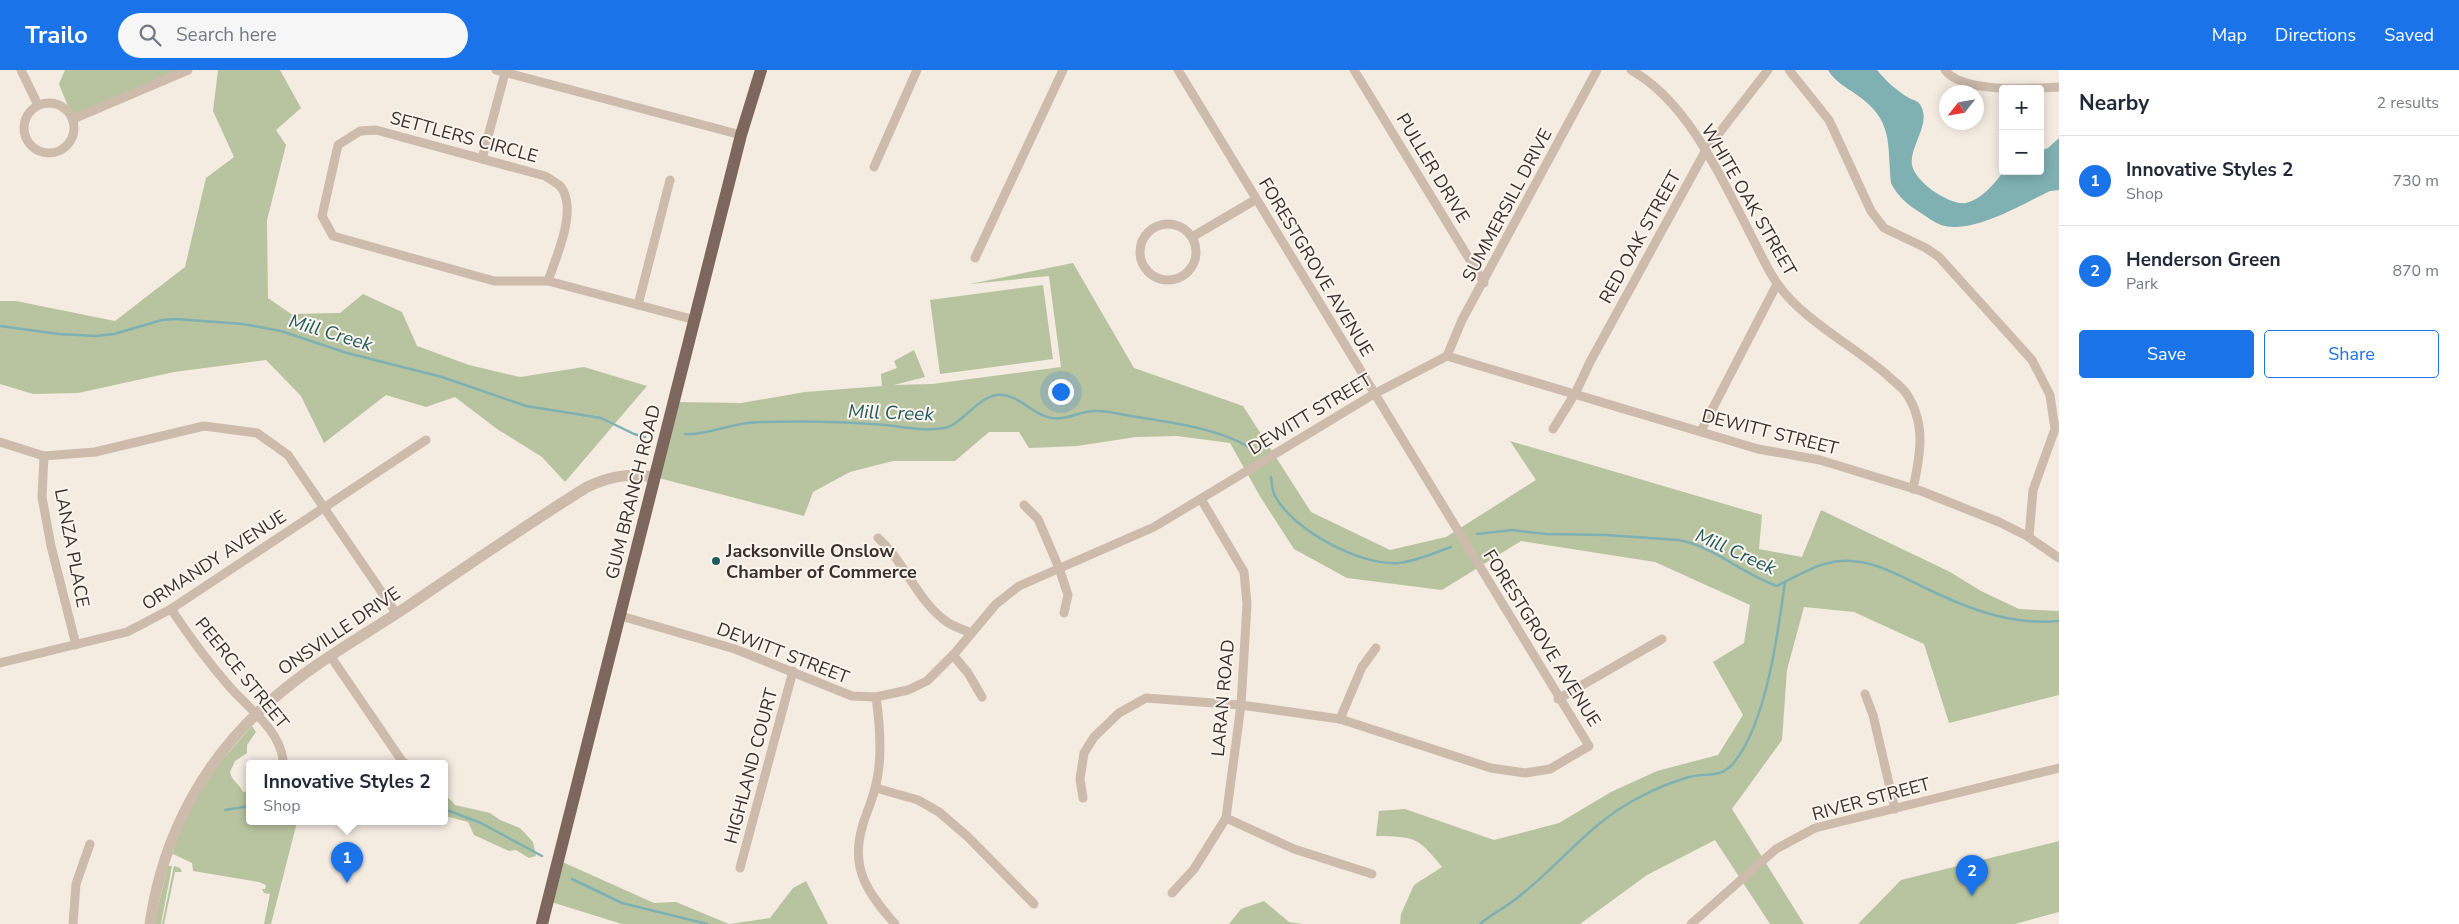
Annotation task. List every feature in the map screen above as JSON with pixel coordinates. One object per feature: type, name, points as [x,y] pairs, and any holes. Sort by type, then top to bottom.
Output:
[{"type":"main road","name":"GUM BRANCH ROAD","points":[[542,924],[741,135],[761,70]]},
{"type":"street","points":[[21,70],[38,105]]},
{"type":"street","points":[[73,118],[188,70]]},
{"type":"street","points":[[874,167],[917,70]]},
{"type":"street","points":[[976,258],[1063,70]]},
{"type":"street","name":"FORESTGROVE AVENUE","points":[[1083,798],[1080,779],[1084,753],[1094,737],[1119,713],[1146,698],[1241,705],[1340,719],[1491,768],[1524,772],[1550,769],[1589,746],[1558,699],[1178,70]]},
{"type":"street","name":"PULLER DRIVE","points":[[1354,70],[1484,283]]},
{"type":"street","name":"SUMMERSILL DRIVE","points":[[1448,356],[1462,320],[1484,283],[1597,70]]},
{"type":"street","name":"WHITE OAK STREET","points":[[1631,70],[1646,78],[1674,107],[1706,150],[1777,284],[1801,309],[1872,362],[1906,392],[1915,412],[1921,446],[1913,489]]},
{"type":"street","name":"RED OAK STREET","points":[[1554,429],[1576,392],[1590,362],[1706,150],[1768,70]]},
{"type":"street","points":[[1789,70],[1829,120],[1870,210],[1884,228],[1926,248],[1939,257],[2032,360],[2050,395],[2055,429],[2033,490],[2029,537]]},
{"type":"street","points":[[1945,70],[1949,76],[1986,88],[2059,87]]},
{"type":"street","points":[[482,159],[501,71],[741,135]]},
{"type":"street","points":[[50,102],[66,109],[73,118],[74,134],[67,147],[56,153],[41,153],[30,146],[23,134],[24,121],[28,112],[38,105],[50,102]]},
{"type":"street","name":"SETTLERS CIRCLE","points":[[548,281],[561,242],[569,206],[560,187],[545,176],[376,130],[360,131],[338,146],[322,216],[333,236],[494,281],[548,281],[695,320]]},
{"type":"street","points":[[638,305],[670,180]]},
{"type":"street","points":[[1192,237],[1256,200]]},
{"type":"street","points":[[1163,224],[1174,225],[1192,237],[1196,249],[1196,259],[1188,272],[1173,280],[1162,280],[1150,274],[1143,265],[1140,252],[1141,244],[1147,233],[1163,224]]},
{"type":"street","points":[[1701,431],[1777,284]]},
{"type":"street","name":"DEWITT STREET","points":[[620,616],[735,649],[852,696],[876,697],[908,690],[927,681],[953,655],[996,604],[1019,586],[1154,527],[1374,394],[1448,356],[1576,392],[1758,449],[1820,460],[1913,489],[1999,522],[2029,537],[2059,558]]},
{"type":"street","points":[[0,442],[44,456],[95,452],[204,426],[257,433],[288,455],[396,614]]},
{"type":"street","name":"ORMANDY AVENUE","points":[[0,664],[127,632],[171,609],[426,440]]},
{"type":"street","name":"LANZA PLACE","points":[[44,456],[42,497],[51,546],[76,645]]},
{"type":"street","name":"ONSVILLE DRIVE","points":[[150,924],[161,868],[178,821],[216,759],[256,713],[282,691],[587,487],[611,478],[628,475],[655,478]]},
{"type":"street","name":"LARAN ROAD","points":[[1172,893],[1194,869],[1226,818],[1241,705],[1247,604],[1244,572],[1201,499]]},
{"type":"street","points":[[1024,505],[1038,518],[1059,568],[1068,595],[1064,613]]},
{"type":"street","points":[[878,538],[892,550],[931,608],[948,623],[972,633]]},
{"type":"street","name":"PEERCE STREET","points":[[171,609],[196,646],[230,687],[256,713],[276,739],[281,748],[282,759]]},
{"type":"street","points":[[1558,699],[1662,639]]},
{"type":"street","points":[[1340,719],[1362,667],[1376,648]]},
{"type":"street","points":[[953,655],[968,673],[982,697]]},
{"type":"street","points":[[332,657],[401,760]]},
{"type":"street","name":"HIGHLAND COURT","points":[[740,868],[793,671]]},
{"type":"street","points":[[1865,694],[1873,715],[1895,809]]},
{"type":"street","points":[[876,697],[879,718],[876,788],[861,830],[858,860],[867,888],[895,924]]},
{"type":"street","name":"RIVER STREET","points":[[1691,924],[1776,848],[1815,828],[2059,768]]},
{"type":"street","points":[[876,788],[918,800],[939,812],[968,837],[1034,904]]},
{"type":"street","points":[[1226,818],[1294,849],[1372,874]]},
{"type":"street","points":[[73,924],[76,884],[90,844]]},
{"type":"green space","points":[[65,70],[188,70],[73,119],[59,84]]},
{"type":"green space","points":[[218,70],[280,70],[301,108],[276,130],[286,145],[267,220],[268,298],[291,314],[340,313],[363,294],[402,312],[417,346],[469,365],[520,377],[584,367],[647,386],[565,482],[542,457],[497,429],[455,397],[426,407],[386,395],[324,443],[301,396],[266,360],[174,372],[78,393],[33,394],[0,384],[0,301],[16,301],[115,321],[185,267],[206,178],[234,157],[213,111]]},
{"type":"green space","points":[[1073,263],[1134,368],[1243,406],[1311,512],[1390,550],[1446,537],[1536,480],[1510,441],[1762,515],[1759,549],[1802,557],[1821,510],[1950,572],[1981,591],[2019,609],[2059,611],[2059,695],[1949,723],[1924,644],[1854,612],[1804,607],[1787,670],[1782,740],[1732,809],[1804,924],[1770,924],[1715,840],[1647,875],[1580,924],[1400,924],[1401,914],[1414,885],[1442,867],[1427,849],[1414,840],[1376,836],[1379,811],[1405,809],[1494,840],[1559,823],[1611,792],[1657,771],[1718,755],[1743,715],[1713,662],[1744,643],[1750,605],[1655,562],[1521,541],[1442,590],[1347,578],[1294,549],[1261,498],[1230,443],[1177,436],[1136,437],[1077,446],[1029,448],[1019,432],[989,432],[955,461],[893,461],[850,472],[813,492],[804,516],[655,477],[674,402],[741,403],[805,392],[882,386],[881,374],[897,368],[894,361],[914,350],[925,377],[894,385],[932,384],[1061,367],[1049,276],[970,284]]},
{"type":"green space","points":[[1043,285],[1053,359],[940,374],[930,300]]},
{"type":"green space","points":[[252,726],[256,732],[247,745],[247,753],[235,761],[230,772],[232,778],[243,792],[246,792],[246,825],[296,825],[271,924],[264,924],[270,894],[264,893],[262,889],[265,889],[266,885],[259,882],[193,871],[192,863],[173,854],[177,836],[193,802],[227,754]]},
{"type":"green space","points":[[448,797],[455,805],[490,813],[500,820],[520,828],[533,842],[536,856],[529,858],[516,850],[509,851],[474,835],[468,822],[448,817]]},
{"type":"green space","points":[[2059,841],[2059,912],[2015,924],[1858,924],[1901,880]]},
{"type":"green space","points":[[558,860],[654,903],[676,902],[729,924],[622,924],[548,901]]},
{"type":"green space","points":[[168,866],[172,866],[161,924],[154,924]]},
{"type":"green space","points":[[174,866],[180,868],[182,872],[175,872],[164,924],[162,924]]},
{"type":"green space","points":[[806,881],[828,924],[729,924],[770,918],[793,888]]},
{"type":"green space","points":[[1264,901],[1289,922],[1303,924],[1229,924],[1241,909]]},
{"type":"water","points":[[1828,70],[1877,70],[1896,89],[1919,103],[1923,113],[1923,121],[1912,158],[1912,165],[1919,179],[1943,197],[1951,201],[1966,203],[1982,195],[2001,175],[2044,175],[2044,150],[2059,138],[2059,190],[2050,191],[1997,217],[1982,222],[1953,227],[1938,224],[1912,207],[1897,192],[1891,183],[1888,144],[1883,124],[1869,105],[1837,81]]},
{"type":"waterway","name":"Mill Creek","points":[[0,326],[59,334],[96,336],[114,334],[162,320],[176,319],[243,324],[281,331],[347,353],[442,377],[526,406],[601,418],[634,434],[645,437]]},
{"type":"waterway","name":"Mill Creek","points":[[685,434],[701,433],[740,424],[802,421],[917,429],[944,428],[957,422],[989,397],[1004,395],[1018,400],[1038,413],[1052,418],[1058,419],[1090,411],[1111,412],[1199,428],[1230,438],[1244,444],[1255,452]]},
{"type":"waterway","name":"Mill Creek","points":[[1271,477],[1275,496],[1296,521],[1312,533],[1347,552],[1366,559],[1399,563],[1419,559],[1451,547]]},
{"type":"waterway","name":"Mill Creek","points":[[1477,534],[1512,530],[1546,534],[1606,535],[1679,540],[1704,548],[1752,575],[1777,586],[1808,570],[1825,564],[1854,561],[1891,571],[1982,612],[2027,621],[2059,621]]},
{"type":"waterway","points":[[1480,924],[1512,902],[1606,818],[1622,807],[1670,783],[1689,777],[1720,773],[1736,760],[1747,743],[1756,722],[1770,674],[1785,582]]},
{"type":"waterway","points":[[225,810],[246,807]]},
{"type":"waterway","points":[[448,811],[481,823],[542,856]]},
{"type":"waterway","points":[[572,879],[622,903],[707,924]]},
{"type":"place","name":"Jacksonville Onslow Chamber of Commerce","points":[[716,561]]},
{"type":"place","name":"Innovative Styles 2","points":[[347,883]]},
{"type":"place","name":"Henderson Green","points":[[1972,896]]}]
